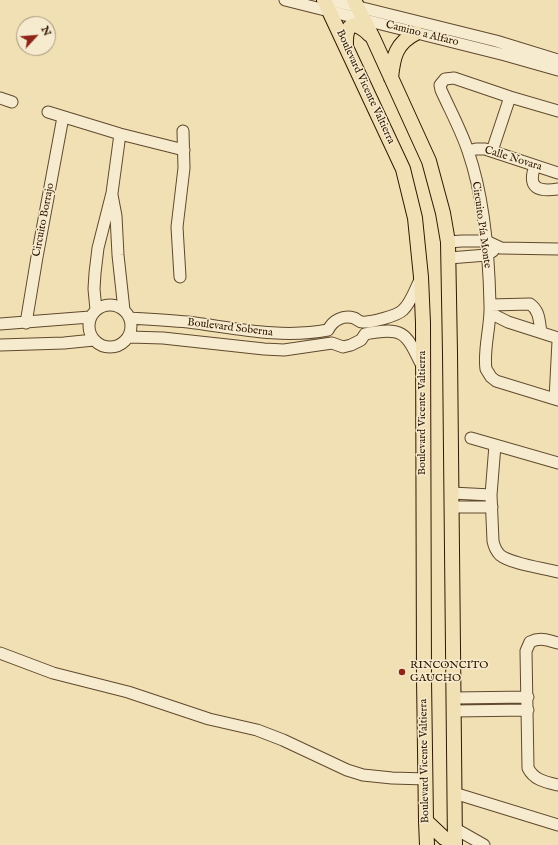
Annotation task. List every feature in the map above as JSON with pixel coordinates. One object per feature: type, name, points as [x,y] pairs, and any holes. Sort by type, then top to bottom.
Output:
[{"type":"main road","points":[[355,3],[373,38],[429,161],[443,213],[448,242],[452,500],[454,828],[456,844]]},
{"type":"main road","name":"Boulevard Vicente Valtierra","points":[[328,4],[403,169],[415,218],[422,277],[427,845]]},
{"type":"main road","points":[[346,45],[347,30],[352,26],[357,25],[362,27],[373,38]]},
{"type":"main road","points":[[391,78],[392,64],[395,53],[407,37],[416,33]]},
{"type":"main road","points":[[426,821],[438,833],[456,844]]},
{"type":"main road","points":[[438,833],[454,828]]},
{"type":"street","name":"Camino a Alfaro","points":[[285,0],[328,4],[355,3],[507,50],[558,70]]},
{"type":"street","name":"Camino a Alfaro","points":[[328,4],[363,20],[416,33],[558,60]]},
{"type":"street","name":"Circuito Pía Monte","points":[[556,400],[496,381],[488,374],[485,364],[490,309],[486,241],[482,210],[476,179],[468,151],[440,85],[443,80],[450,77],[510,98],[558,111]]},
{"type":"street","points":[[492,151],[510,98]]},
{"type":"street","points":[[48,112],[120,134],[184,150]]},
{"type":"street","name":"Circuito Borrajo","points":[[26,323],[36,257],[63,117]]},
{"type":"street","points":[[180,277],[177,227],[184,168],[183,131]]},
{"type":"street","points":[[112,193],[116,216],[119,267],[127,314],[132,324],[129,337],[125,342],[112,348],[105,347],[94,340],[90,333],[89,325],[93,313],[98,248],[112,193],[120,134]]},
{"type":"street","name":"Calle Novara","points":[[468,151],[480,148],[558,172]]},
{"type":"street","points":[[535,166],[532,174],[532,182],[535,187],[539,190],[558,189]]},
{"type":"street","points":[[448,242],[486,241],[501,248],[558,249]]},
{"type":"street","points":[[449,258],[486,255],[501,248]]},
{"type":"street","points":[[332,343],[328,330],[334,321],[345,317],[352,317],[361,322],[387,318],[403,310],[410,302],[422,277]]},
{"type":"street","points":[[0,324],[26,323],[93,313],[103,306],[110,304],[118,306],[127,314]]},
{"type":"street","points":[[490,309],[530,304],[538,313],[541,332]]},
{"type":"street","points":[[490,309],[508,322],[558,339],[556,400]]},
{"type":"street","name":"Boulevard Soberna","points":[[127,314],[264,333],[315,333],[328,330]]},
{"type":"street","points":[[361,322],[365,334]]},
{"type":"street","name":"Boulevard Soberna","points":[[129,337],[163,338],[284,350],[332,343],[343,347],[361,340],[365,334],[384,330],[393,330],[406,337],[413,347],[423,369]]},
{"type":"street","points":[[0,345],[64,343],[94,340]]},
{"type":"street","points":[[471,438],[558,463]]},
{"type":"street","points":[[495,445],[492,495],[493,541],[495,548],[499,554],[508,560],[558,572]]},
{"type":"street","points":[[452,500],[492,495]]},
{"type":"street","points":[[452,500],[492,507]]},
{"type":"street","points":[[558,643],[542,638],[534,640],[528,645],[526,651],[528,697],[528,768],[531,773],[540,780],[558,785]]},
{"type":"street","points":[[0,653],[53,673],[128,692],[209,719],[257,730],[283,740],[347,770],[363,775],[426,779]]},
{"type":"street","points":[[454,705],[528,697]]},
{"type":"street","points":[[454,705],[528,710]]},
{"type":"street","points":[[454,793],[558,825]]},
{"type":"street","points":[[454,828],[484,845]]},
{"type":"place","name":"RINCONCITO GAUCHO","points":[[402,672]]}]
